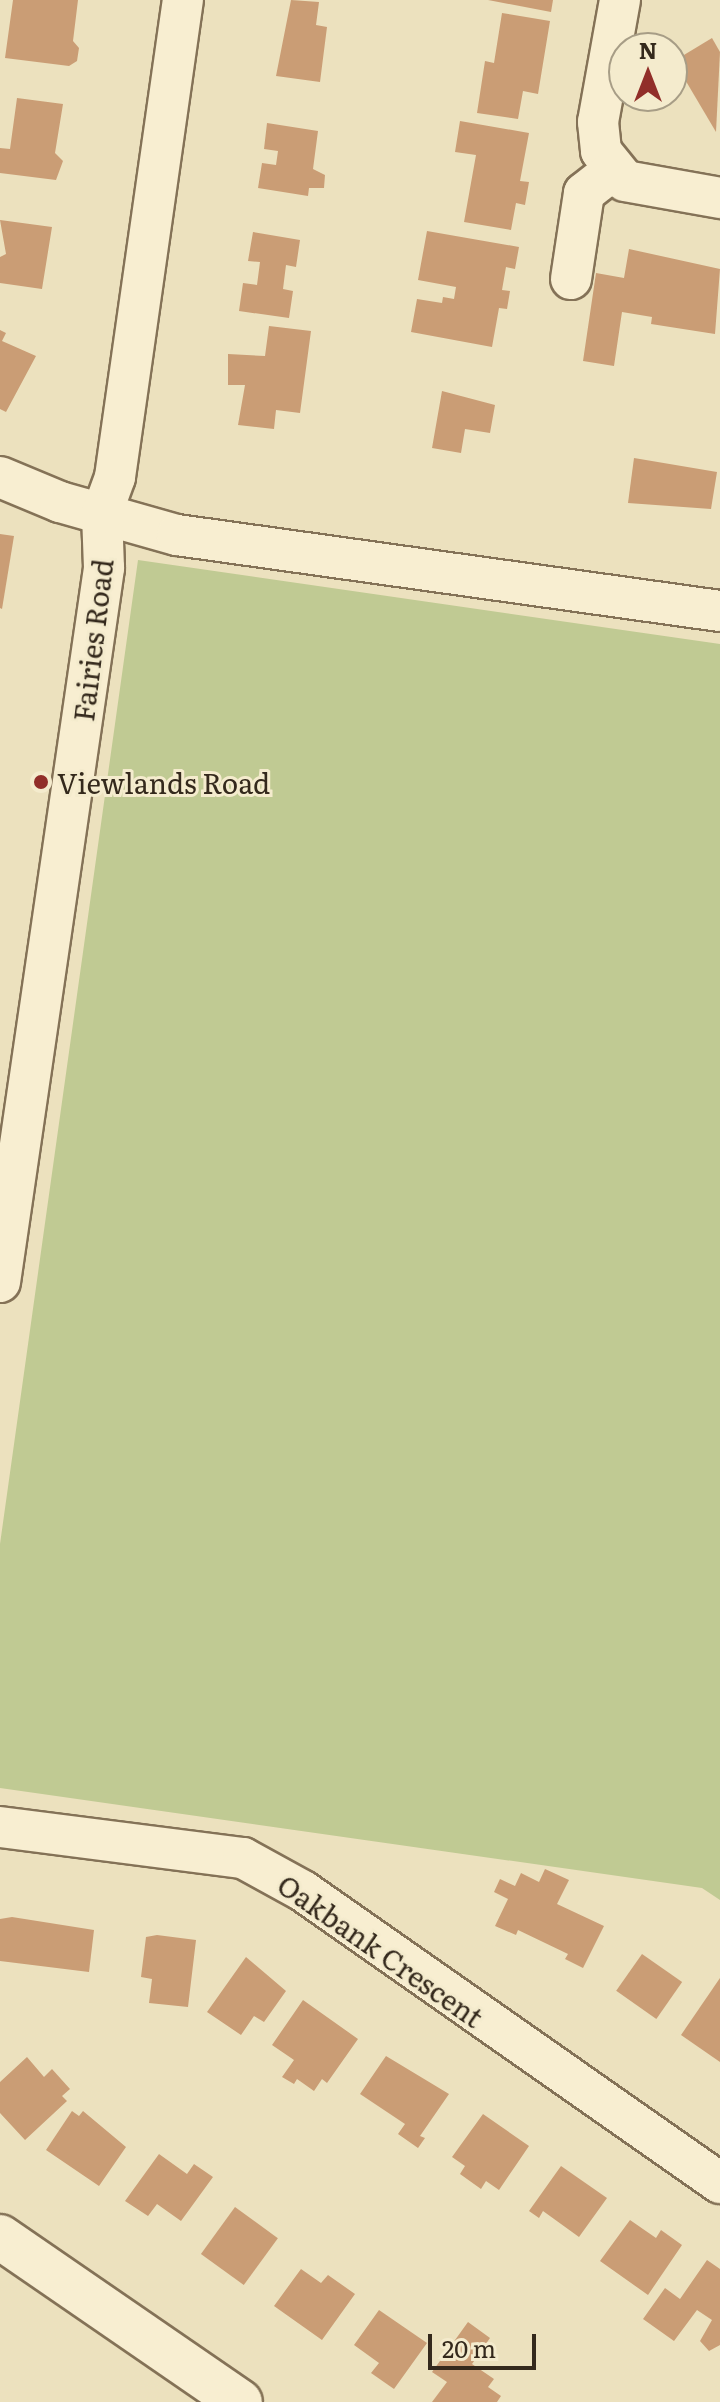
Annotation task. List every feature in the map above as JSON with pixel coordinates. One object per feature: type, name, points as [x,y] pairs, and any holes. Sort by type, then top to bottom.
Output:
[{"type":"street","name":"Fairies Road","points":[[0,1282],[104,568],[102,513],[115,477],[183,0]]},
{"type":"street","points":[[620,0],[598,122],[601,151],[612,171],[639,185],[720,198]]},
{"type":"street","points":[[571,279],[584,193],[612,171]]},
{"type":"street","points":[[0,477],[102,513],[177,535],[720,611]]},
{"type":"street","name":"Oakbank Crescent","points":[[0,1827],[243,1858],[303,1891],[720,2183]]},
{"type":"street","points":[[0,2237],[240,2402]]},
{"type":"green space","points":[[138,560],[720,644],[720,1900],[702,1888],[0,1788],[0,1544]]},
{"type":"building","points":[[13,0],[78,0],[73,41],[79,48],[77,61],[69,66],[5,58]]},
{"type":"building","points":[[291,0],[319,2],[316,25],[327,27],[320,82],[276,76]]},
{"type":"building","points":[[488,0],[553,0],[551,12]]},
{"type":"building","points":[[502,13],[550,21],[538,94],[523,91],[518,119],[477,113],[485,61],[494,63]]},
{"type":"building","points":[[712,38],[720,52],[716,132],[688,85],[688,53]]},
{"type":"building","points":[[17,98],[63,104],[55,153],[63,161],[56,180],[0,173],[0,148],[10,149]]},
{"type":"building","points":[[460,121],[529,133],[520,181],[529,182],[525,205],[516,203],[511,230],[464,222],[476,155],[455,152]]},
{"type":"building","points":[[267,123],[318,131],[313,169],[325,175],[324,188],[309,188],[308,196],[258,188],[262,163],[276,165],[278,151],[264,149]]},
{"type":"building","points":[[0,220],[52,227],[42,289],[0,283],[0,257],[6,254]]},
{"type":"building","points":[[427,231],[519,247],[515,269],[506,267],[502,290],[510,291],[507,309],[499,308],[492,347],[411,332],[417,299],[442,303],[443,297],[454,299],[456,287],[418,280]]},
{"type":"building","points":[[253,232],[300,240],[296,267],[286,265],[283,289],[293,291],[289,318],[239,311],[243,283],[257,285],[260,262],[248,261]]},
{"type":"building","points":[[629,249],[720,269],[715,334],[651,324],[652,317],[622,312],[614,366],[583,361],[596,273],[624,278]]},
{"type":"building","points":[[269,326],[311,331],[300,413],[276,410],[274,429],[238,425],[245,385],[228,385],[228,354],[265,356]]},
{"type":"building","points":[[0,330],[6,333],[2,341],[36,356],[6,412],[0,409]]},
{"type":"building","points":[[442,391],[495,405],[490,433],[465,429],[461,453],[432,448]]},
{"type":"building","points":[[634,458],[717,472],[711,509],[628,503]]},
{"type":"building","points":[[0,534],[14,536],[2,609],[0,608]]},
{"type":"building","points":[[545,1869],[569,1880],[557,1904],[604,1926],[583,1968],[565,1959],[568,1954],[518,1930],[516,1935],[495,1926],[508,1899],[494,1892],[500,1879],[515,1886],[521,1873],[539,1882]]},
{"type":"building","points":[[12,1917],[94,1930],[89,1972],[0,1961],[0,1919]]},
{"type":"building","points":[[157,1935],[196,1940],[188,2007],[149,2003],[152,1979],[141,1977],[146,1937]]},
{"type":"building","points":[[642,1954],[682,1982],[656,2019],[616,1991]]},
{"type":"building","points":[[246,1957],[286,1991],[264,2022],[254,2016],[241,2035],[207,2012]]},
{"type":"building","points":[[720,1978],[720,2062],[681,2035]]},
{"type":"building","points":[[303,2000],[358,2039],[327,2083],[322,2079],[314,2091],[297,2079],[294,2084],[282,2077],[294,2060],[272,2045]]},
{"type":"building","points":[[386,2056],[449,2094],[420,2136],[425,2138],[418,2148],[398,2134],[405,2124],[360,2094]]},
{"type":"building","points":[[27,2057],[44,2077],[52,2069],[70,2089],[62,2096],[67,2101],[25,2140],[0,2113],[0,2082]]},
{"type":"building","points":[[72,2111],[79,2116],[83,2111],[126,2147],[99,2186],[46,2150]]},
{"type":"building","points":[[483,2114],[529,2146],[499,2190],[486,2181],[481,2189],[460,2174],[465,2166],[452,2157]]},
{"type":"building","points":[[159,2154],[187,2174],[194,2164],[213,2177],[181,2221],[157,2204],[148,2216],[125,2201]]},
{"type":"building","points":[[561,2166],[607,2198],[579,2237],[543,2211],[539,2218],[529,2211]]},
{"type":"building","points":[[235,2207],[278,2238],[244,2285],[201,2254]]},
{"type":"building","points":[[630,2220],[656,2238],[661,2230],[682,2245],[648,2295],[600,2261]]},
{"type":"building","points":[[707,2260],[720,2269],[720,2345],[709,2351],[700,2341],[712,2320],[697,2310],[674,2341],[643,2319],[665,2288],[680,2299]]},
{"type":"building","points":[[301,2269],[321,2283],[328,2275],[355,2294],[322,2340],[274,2306]]},
{"type":"building","points":[[379,2310],[427,2343],[394,2389],[371,2373],[379,2363],[354,2345]]},
{"type":"building","points":[[468,2322],[490,2338],[472,2364],[494,2379],[488,2387],[501,2396],[497,2402],[432,2402],[447,2382],[432,2372]]},
{"type":"place","name":"Viewlands Road","points":[[41,782]]}]
